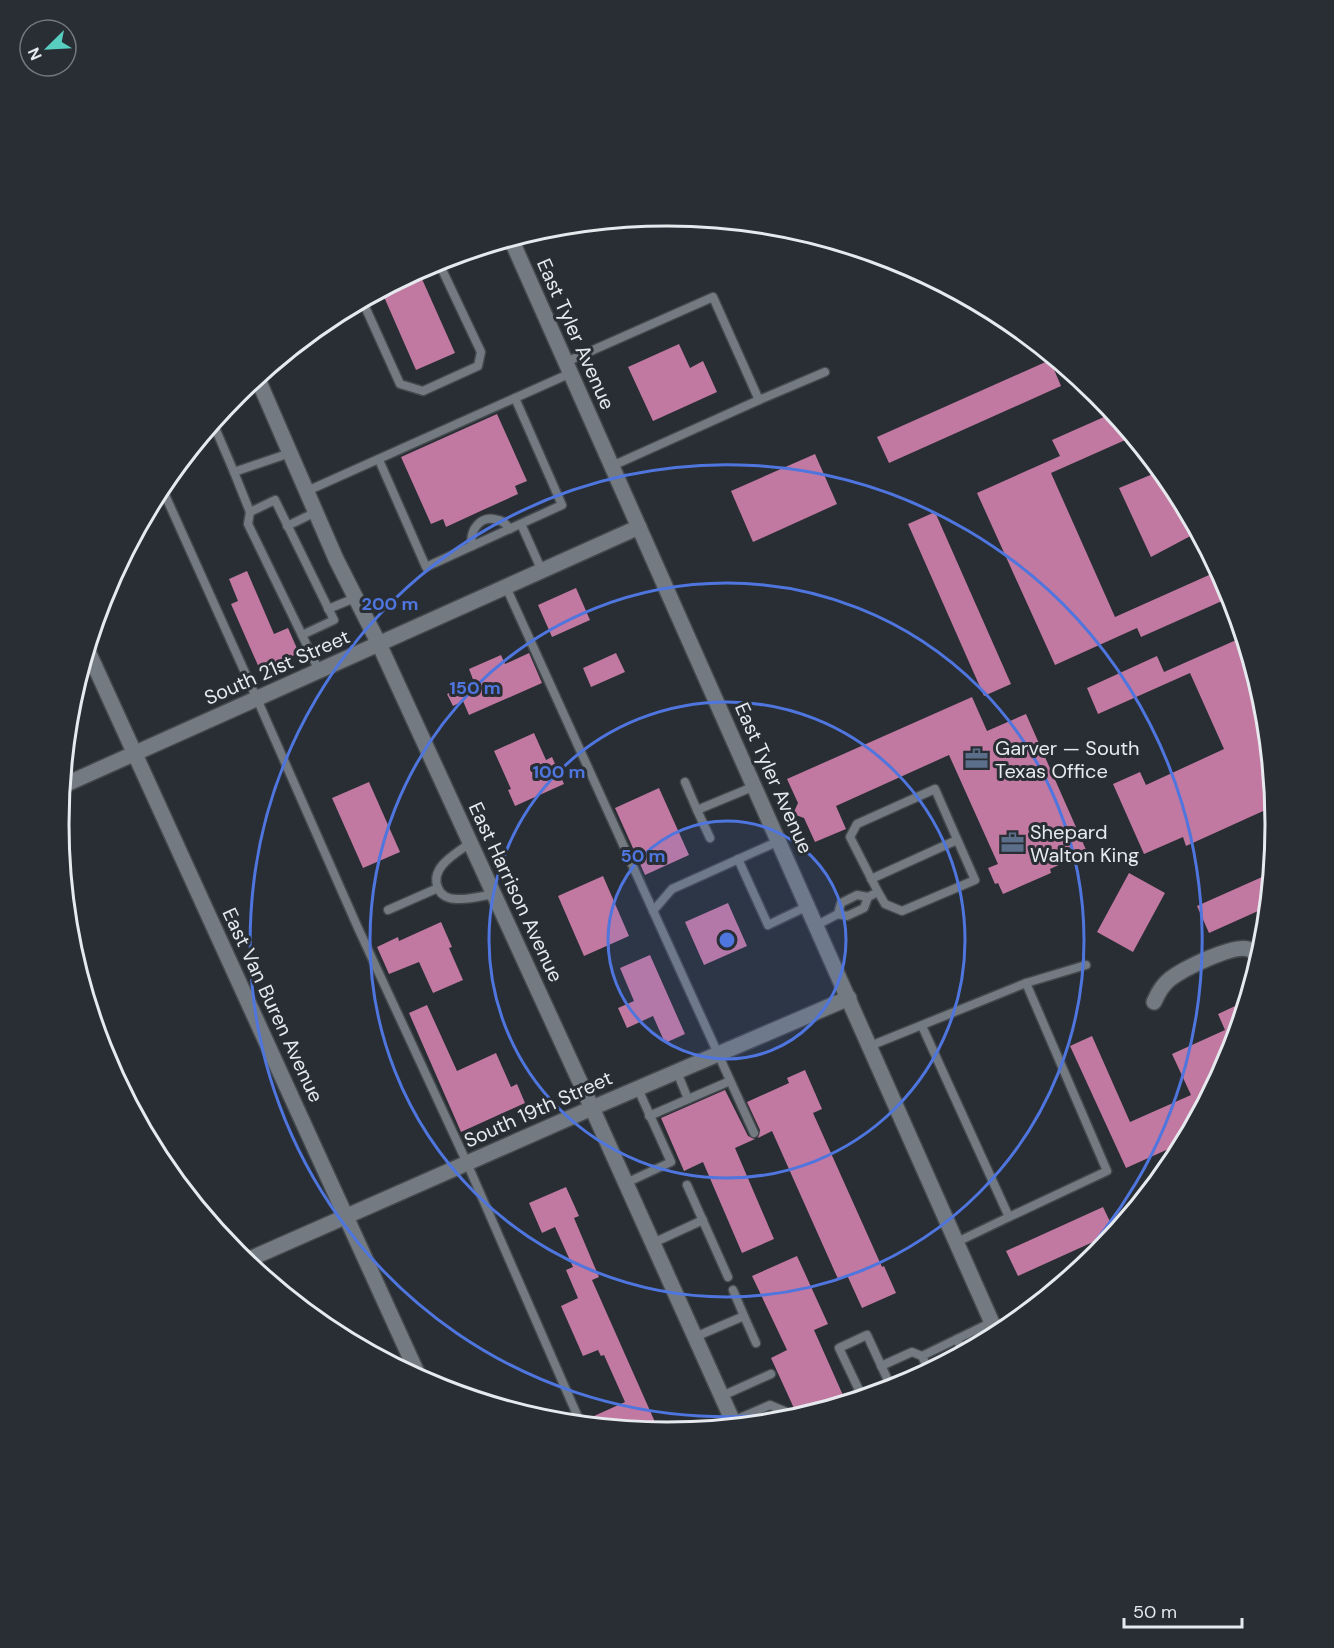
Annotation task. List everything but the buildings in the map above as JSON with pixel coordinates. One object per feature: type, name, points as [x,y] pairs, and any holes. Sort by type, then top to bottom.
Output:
[{"type":"main road","name":"East Tyler Avenue","points":[[513,246],[993,1325]]},
{"type":"main road","name":"East Harrison Avenue","points":[[261,385],[355,598],[494,894],[732,1418]]},
{"type":"main road","name":"South 21st Street","points":[[70,782],[639,526]]},
{"type":"main road","name":"East Van Buren Avenue","points":[[92,660],[414,1365]]},
{"type":"main road","points":[[1154,1002],[1162,986],[1170,979],[1236,948],[1252,951]]},
{"type":"main road","name":"South 19th Street","points":[[254,1257],[849,998]]},
{"type":"lane","points":[[365,308],[400,384],[423,391],[478,366],[481,352],[442,270]]},
{"type":"lane","points":[[307,491],[515,398],[568,368],[713,297],[759,400]]},
{"type":"lane","points":[[612,465],[825,372]]},
{"type":"lane","points":[[379,460],[426,567],[562,506],[515,398]]},
{"type":"lane","points":[[216,431],[250,512],[249,524],[319,671]]},
{"type":"lane","points":[[234,472],[290,453]]},
{"type":"lane","points":[[166,498],[258,699],[358,928],[467,1163],[577,1415]]},
{"type":"lane","points":[[250,512],[275,500],[334,620],[302,635]]},
{"type":"lane","points":[[287,526],[316,512]]},
{"type":"lane","points":[[472,546],[473,528],[489,518],[500,520],[510,529]]},
{"type":"lane","points":[[521,524],[542,571]]},
{"type":"lane","points":[[506,587],[730,1081],[731,1094],[754,1133]]},
{"type":"lane","points":[[328,609],[355,598]]},
{"type":"lane","points":[[685,782],[710,838]]},
{"type":"lane","points":[[697,810],[755,786]]},
{"type":"lane","points":[[935,789],[957,840],[975,880],[902,911],[885,904],[850,837],[857,824],[935,789]]},
{"type":"lane","points":[[871,879],[957,840]]},
{"type":"lane","points":[[653,911],[672,889],[779,841]]},
{"type":"lane","points":[[470,843],[445,861],[436,882],[440,893],[448,898],[459,899],[494,894]]},
{"type":"lane","points":[[738,859],[768,925],[808,906]]},
{"type":"lane","points":[[388,910],[438,888]]},
{"type":"lane","points":[[838,914],[841,903],[858,895],[868,897],[878,892]]},
{"type":"lane","points":[[817,925],[838,914],[847,916],[864,908],[868,897]]},
{"type":"lane","points":[[870,1046],[1026,983],[1086,965]]},
{"type":"lane","points":[[957,1242],[1107,1172],[1026,983]]},
{"type":"lane","points":[[922,1026],[1010,1217]]},
{"type":"lane","points":[[676,1072],[688,1099]]},
{"type":"lane","points":[[649,1116],[730,1081]]},
{"type":"lane","points":[[626,1183],[671,1162],[638,1089]]},
{"type":"lane","points":[[687,1185],[728,1277]]},
{"type":"lane","points":[[653,1243],[703,1220]]},
{"type":"lane","points":[[733,1290],[756,1343]]},
{"type":"lane","points":[[695,1337],[744,1316]]},
{"type":"lane","points":[[922,1356],[957,1339],[982,1332]]},
{"type":"lane","points":[[859,1390],[839,1348],[867,1335],[887,1379]]},
{"type":"lane","points":[[957,1339],[960,1345]]},
{"type":"lane","points":[[881,1366],[912,1352],[922,1356],[925,1363]]},
{"type":"lane","points":[[722,1396],[771,1374]]},
{"type":"lane","points":[[748,1417],[770,1405],[784,1411]]},
{"type":"place","name":"Garver — South Texas Office","points":[[977,759]]},
{"type":"place","name":"Shepard Walton King","points":[[1012,843]]}]
